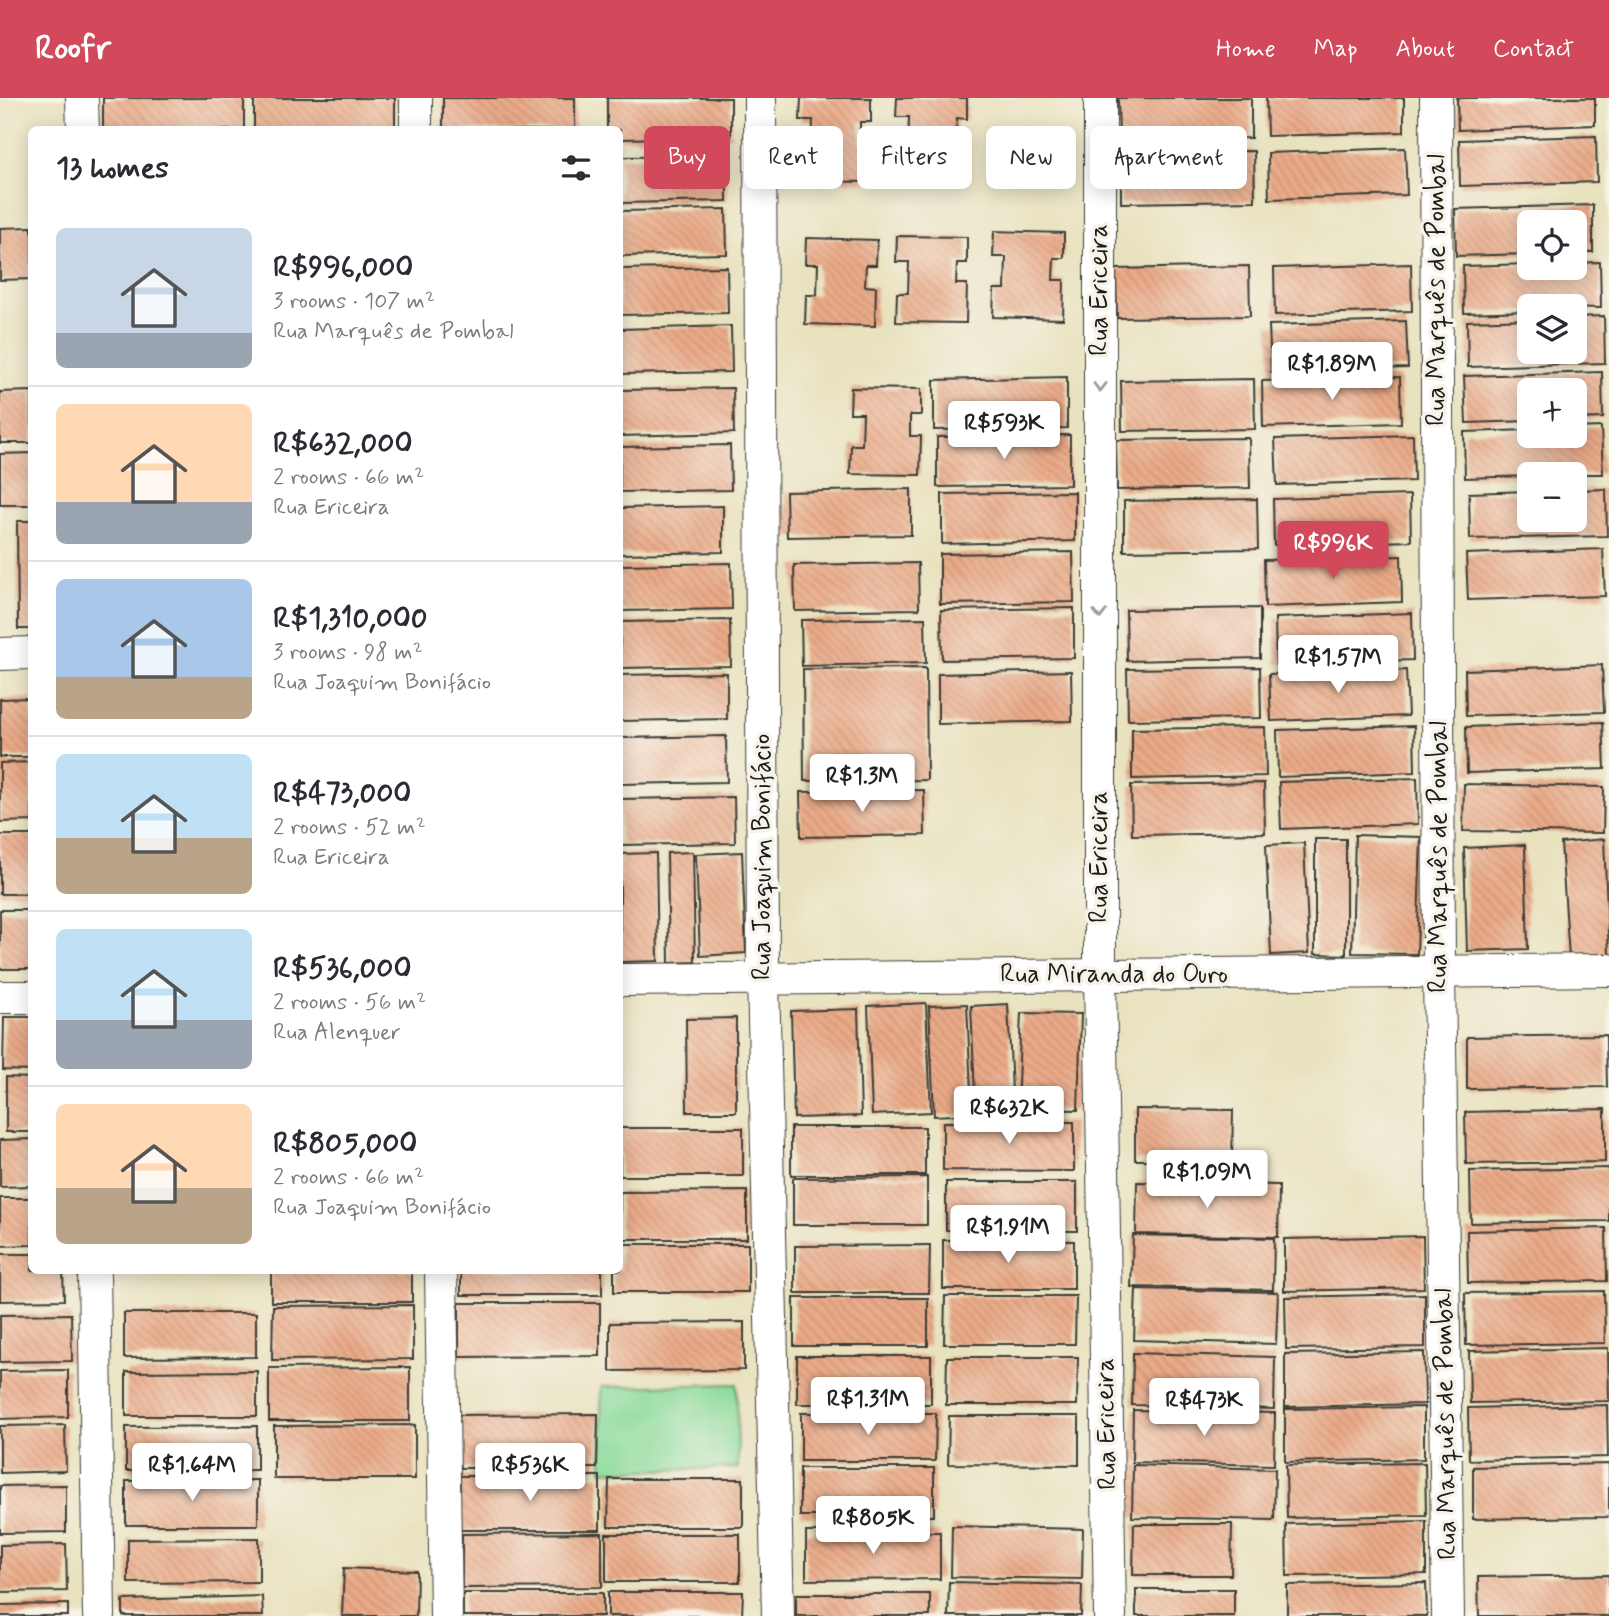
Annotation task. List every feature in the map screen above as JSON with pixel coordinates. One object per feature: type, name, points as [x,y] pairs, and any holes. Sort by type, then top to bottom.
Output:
[{"type":"street","points":[[82,98],[82,126]]},
{"type":"street","points":[[416,98],[416,126]]},
{"type":"street","name":"Rua Joaquim Bonifácio","points":[[760,98],[763,977],[778,1616]]},
{"type":"street","name":"Rua Ericeira","points":[[1100,98],[1100,975],[1110,1616]]},
{"type":"street","name":"Rua Marquês de Pombal","points":[[1436,98],[1439,972],[1448,1616]]},
{"type":"street","points":[[0,654],[28,653]]},
{"type":"street","name":"Rua Miranda do Ouro","points":[[623,980],[1609,970]]},
{"type":"street","points":[[0,997],[28,997]]},
{"type":"street","points":[[94,1274],[99,1616]]},
{"type":"street","points":[[441,1274],[446,1616]]},
{"type":"green space","points":[[737,1384],[738,1468],[602,1471],[601,1387]]},
{"type":"building","points":[[103,98],[244,98],[244,126],[103,126]]},
{"type":"building","points":[[254,98],[395,98],[395,126],[254,126]]},
{"type":"building","points":[[443,98],[575,98],[575,126],[443,126]]},
{"type":"building","points":[[607,98],[731,98],[731,137],[730,126],[644,126],[644,139],[623,139],[623,126],[607,126]]},
{"type":"building","points":[[801,98],[871,98],[871,122],[860,122],[860,126],[857,126],[857,182],[843,182],[843,126],[813,126],[813,120],[800,120]]},
{"type":"building","points":[[897,98],[967,98],[967,119],[957,118],[957,126],[909,126],[909,117],[896,117]]},
{"type":"building","points":[[1118,98],[1251,98],[1251,138],[1247,138],[1247,126],[1119,126]]},
{"type":"building","points":[[1266,98],[1404,98],[1404,132],[1267,136]]},
{"type":"building","points":[[1457,98],[1595,98],[1595,125],[1458,130]]},
{"type":"building","points":[[1596,136],[1597,182],[1460,186],[1459,140]]},
{"type":"building","points":[[1405,148],[1407,195],[1269,199],[1268,153]]},
{"type":"building","points":[[1247,151],[1254,151],[1255,201],[1121,203],[1121,189],[1247,189]]},
{"type":"building","points":[[623,157],[644,157],[644,189],[727,189],[727,201],[623,203]]},
{"type":"building","points":[[1593,205],[1593,252],[1587,252],[1587,210],[1517,210],[1517,254],[1456,256],[1455,209]]},
{"type":"building","points":[[726,209],[727,254],[623,256],[623,211]]},
{"type":"building","points":[[28,227],[28,279],[0,280],[0,228]]},
{"type":"building","points":[[994,231],[1064,233],[1064,258],[1054,258],[1053,280],[1064,280],[1063,319],[993,317],[994,289],[1005,289],[1006,257],[993,257]]},
{"type":"building","points":[[897,236],[967,237],[967,263],[957,263],[956,284],[967,284],[966,323],[896,322],[897,293],[908,293],[909,262],[896,262]]},
{"type":"building","points":[[806,238],[877,240],[876,265],[866,265],[865,286],[876,287],[875,326],[805,324],[806,295],[817,295],[818,264],[805,264]]},
{"type":"building","points":[[1600,262],[1601,308],[1587,308],[1587,294],[1517,294],[1517,311],[1464,313],[1463,266],[1517,264],[1517,280],[1587,280],[1587,263]]},
{"type":"building","points":[[1411,264],[1412,311],[1275,315],[1274,268]]},
{"type":"building","points":[[1249,266],[1250,316],[1117,318],[1116,269]]},
{"type":"building","points":[[727,267],[728,313],[623,315],[623,269]]},
{"type":"building","points":[[1604,316],[1605,363],[1587,364],[1587,317]]},
{"type":"building","points":[[1517,319],[1517,364],[1571,364],[1468,367],[1467,321]]},
{"type":"building","points":[[1406,321],[1408,368],[1271,372],[1269,325]]},
{"type":"building","points":[[731,326],[732,372],[623,374],[623,329]]},
{"type":"building","points":[[1602,372],[1603,418],[1587,419],[1587,378],[1517,378],[1517,421],[1466,423],[1464,376]]},
{"type":"building","points":[[1067,377],[1067,428],[934,430],[934,380]]},
{"type":"building","points":[[1400,377],[1401,423],[1263,427],[1262,381]]},
{"type":"building","points":[[1254,379],[1255,429],[1122,431],[1121,381]]},
{"type":"building","points":[[733,388],[734,433],[623,436],[623,390]]},
{"type":"building","points":[[851,388],[921,389],[921,415],[910,415],[910,436],[921,436],[920,475],[850,474],[851,445],[862,445],[863,413],[850,413]]},
{"type":"building","points":[[28,391],[28,443],[0,443],[0,392]]},
{"type":"building","points":[[1601,427],[1603,474],[1587,474],[1587,462],[1517,462],[1517,476],[1465,478],[1464,432],[1517,430],[1517,448],[1587,448],[1587,428]]},
{"type":"building","points":[[1070,435],[1070,485],[937,487],[937,437]]},
{"type":"building","points":[[1413,435],[1414,481],[1277,485],[1275,439]]},
{"type":"building","points":[[1249,438],[1250,488],[1117,490],[1116,440]]},
{"type":"building","points":[[730,445],[731,490],[623,492],[623,447]]},
{"type":"building","points":[[28,453],[28,505],[0,505],[0,454]]},
{"type":"building","points":[[911,489],[911,535],[787,537],[786,492]]},
{"type":"building","points":[[1606,489],[1607,536],[1470,539],[1469,493],[1517,491],[1517,532],[1587,532],[1587,490]]},
{"type":"building","points":[[1075,492],[1075,541],[942,544],[942,494]]},
{"type":"building","points":[[1410,495],[1411,541],[1274,545],[1273,499]]},
{"type":"building","points":[[1257,499],[1258,549],[1124,551],[1124,501]]},
{"type":"building","points":[[723,506],[723,552],[623,554],[623,508]]},
{"type":"building","points":[[17,521],[28,521],[28,629],[18,629]]},
{"type":"building","points":[[1603,549],[1605,596],[1468,600],[1466,554]]},
{"type":"building","points":[[1073,552],[1074,602],[940,604],[940,554]]},
{"type":"building","points":[[1401,556],[1402,602],[1265,607],[1264,560]]},
{"type":"building","points":[[731,563],[732,609],[623,611],[623,565]]},
{"type":"building","points":[[918,563],[919,609],[795,611],[794,565]]},
{"type":"building","points":[[1074,608],[1074,658],[942,660],[941,610]]},
{"type":"building","points":[[1260,608],[1260,658],[1127,661],[1126,610]]},
{"type":"building","points":[[1412,613],[1413,660],[1276,664],[1275,618]]},
{"type":"building","points":[[925,618],[926,663],[802,666],[801,620]]},
{"type":"building","points":[[730,620],[731,666],[623,668],[623,622]]},
{"type":"building","points":[[1602,665],[1604,712],[1466,716],[1465,670]]},
{"type":"building","points":[[1260,667],[1261,718],[1128,720],[1127,669]]},
{"type":"building","points":[[926,668],[927,780],[804,781],[803,669]]},
{"type":"building","points":[[1406,670],[1408,716],[1271,721],[1269,674]]},
{"type":"building","points":[[1071,671],[1072,721],[938,724],[938,674]]},
{"type":"building","points":[[727,673],[727,719],[623,721],[623,675]]},
{"type":"building","points":[[28,698],[28,757],[0,757],[0,699]]},
{"type":"building","points":[[1603,722],[1605,769],[1467,773],[1466,727]]},
{"type":"building","points":[[1414,726],[1415,772],[1278,777],[1277,730]]},
{"type":"building","points":[[1265,727],[1266,776],[1132,779],[1132,729]]},
{"type":"building","points":[[726,736],[727,782],[623,784],[623,738]]},
{"type":"building","points":[[28,762],[28,821],[0,822],[0,763]]},
{"type":"building","points":[[1417,778],[1418,824],[1281,829],[1279,782]]},
{"type":"building","points":[[1264,783],[1265,833],[1132,835],[1131,785]]},
{"type":"building","points":[[1464,784],[1604,787],[1603,833],[1463,831]]},
{"type":"building","points":[[924,790],[925,835],[801,837],[800,792]]},
{"type":"building","points":[[734,797],[735,843],[623,845],[623,799]]},
{"type":"building","points":[[0,835],[28,835],[28,894],[0,894]]},
{"type":"building","points":[[1355,835],[1421,837],[1417,954],[1352,953]]},
{"type":"building","points":[[1315,839],[1346,839],[1346,955],[1315,954]]},
{"type":"building","points":[[1604,839],[1609,954],[1569,957],[1561,843]]},
{"type":"building","points":[[1304,843],[1309,953],[1271,955],[1266,845]]},
{"type":"building","points":[[1525,845],[1528,949],[1467,951],[1464,848]]},
{"type":"building","points":[[693,852],[695,962],[669,963],[667,853]]},
{"type":"building","points":[[742,852],[746,953],[700,956],[696,854]]},
{"type":"building","points":[[656,853],[658,961],[623,962],[623,854]]},
{"type":"building","points":[[0,910],[28,910],[28,969],[0,969]]},
{"type":"building","points":[[926,1003],[931,1112],[872,1115],[868,1006]]},
{"type":"building","points":[[967,1004],[972,1114],[934,1116],[929,1006]]},
{"type":"building","points":[[1008,1004],[1013,1114],[976,1117],[971,1006]]},
{"type":"building","points":[[858,1009],[861,1116],[794,1118],[791,1011]]},
{"type":"building","points":[[1021,1013],[1081,1014],[1078,1110],[1017,1109]]},
{"type":"building","points":[[4,1017],[28,1017],[28,1071],[3,1070]]},
{"type":"building","points":[[736,1018],[736,1112],[687,1112],[686,1019]]},
{"type":"building","points":[[1606,1035],[1607,1087],[1467,1089],[1467,1037]]},
{"type":"building","points":[[6,1077],[28,1078],[28,1132],[6,1132]]},
{"type":"building","points":[[1135,1109],[1233,1110],[1232,1160],[1135,1160]]},
{"type":"building","points":[[1605,1109],[1605,1162],[1466,1164],[1465,1112]]},
{"type":"building","points":[[943,1122],[1074,1122],[1074,1171],[943,1170]]},
{"type":"building","points":[[791,1127],[925,1127],[925,1175],[791,1175]]},
{"type":"building","points":[[623,1128],[743,1128],[743,1176],[623,1176]]},
{"type":"building","points":[[28,1139],[28,1186],[0,1187],[0,1140]]},
{"type":"building","points":[[1609,1168],[1609,1221],[1471,1223],[1470,1171]]},
{"type":"building","points":[[927,1177],[927,1225],[793,1225],[793,1178]]},
{"type":"building","points":[[946,1182],[1077,1182],[1077,1231],[946,1230]]},
{"type":"building","points":[[1137,1182],[1279,1185],[1278,1237],[1136,1234]]},
{"type":"building","points":[[747,1191],[747,1239],[623,1239],[623,1192]]},
{"type":"building","points":[[0,1198],[28,1198],[28,1245],[0,1246]]},
{"type":"building","points":[[1606,1228],[1607,1281],[1468,1283],[1467,1231]]},
{"type":"building","points":[[1133,1235],[1274,1238],[1273,1290],[1131,1287]]},
{"type":"building","points":[[1423,1236],[1424,1288],[1284,1291],[1284,1239]]},
{"type":"building","points":[[943,1240],[1074,1241],[1074,1289],[943,1289]]},
{"type":"building","points":[[623,1244],[748,1244],[748,1292],[614,1292],[614,1274],[623,1274]]},
{"type":"building","points":[[930,1245],[929,1293],[795,1293],[795,1246]]},
{"type":"building","points":[[0,1254],[28,1254],[28,1274],[63,1274],[64,1300],[0,1301]]},
{"type":"building","points":[[271,1274],[412,1274],[412,1302],[271,1302]]},
{"type":"building","points":[[461,1274],[602,1274],[602,1295],[461,1295]]},
{"type":"building","points":[[1136,1289],[1278,1292],[1276,1344],[1134,1340]]},
{"type":"building","points":[[1604,1291],[1605,1343],[1466,1345],[1465,1293]]},
{"type":"building","points":[[1425,1294],[1425,1347],[1286,1349],[1285,1297]]},
{"type":"building","points":[[945,1296],[1076,1296],[1075,1344],[944,1344]]},
{"type":"building","points":[[794,1298],[928,1298],[928,1346],[794,1346]]},
{"type":"building","points":[[459,1303],[600,1303],[600,1356],[459,1357]]},
{"type":"building","points":[[413,1305],[413,1359],[272,1360],[273,1306]]},
{"type":"building","points":[[124,1313],[256,1313],[256,1357],[124,1358]]},
{"type":"building","points":[[71,1314],[72,1361],[0,1362],[0,1315]]},
{"type":"building","points":[[744,1322],[744,1370],[610,1371],[610,1323]]},
{"type":"building","points":[[1608,1348],[1609,1401],[1470,1403],[1469,1351]]},
{"type":"building","points":[[1424,1352],[1425,1404],[1285,1407],[1285,1354]]},
{"type":"building","points":[[1133,1353],[1275,1357],[1274,1409],[1132,1405]]},
{"type":"building","points":[[797,1356],[931,1356],[931,1404],[797,1404]]},
{"type":"building","points":[[947,1357],[1078,1357],[1077,1405],[946,1405]]},
{"type":"building","points":[[410,1367],[410,1421],[269,1421],[269,1368]]},
{"type":"building","points":[[68,1370],[68,1417],[0,1419],[0,1371]]},
{"type":"building","points":[[257,1371],[257,1416],[126,1416],[126,1372]]},
{"type":"building","points":[[1607,1405],[1608,1457],[1469,1460],[1468,1408]]},
{"type":"building","points":[[1424,1407],[1424,1459],[1285,1462],[1285,1409]]},
{"type":"building","points":[[1133,1410],[1275,1413],[1274,1465],[1132,1462]]},
{"type":"building","points":[[801,1413],[936,1413],[935,1461],[801,1461]]},
{"type":"building","points":[[598,1414],[597,1468],[457,1468],[457,1415]]},
{"type":"building","points":[[949,1416],[1079,1416],[1079,1465],[948,1464]]},
{"type":"building","points":[[65,1425],[66,1471],[0,1473],[0,1426]]},
{"type":"building","points":[[415,1425],[415,1479],[274,1479],[274,1426]]},
{"type":"building","points":[[257,1426],[257,1470],[126,1471],[126,1427]]},
{"type":"building","points":[[1425,1463],[1426,1515],[1287,1518],[1286,1465]]},
{"type":"building","points":[[1609,1464],[1609,1517],[1473,1519],[1473,1467]]},
{"type":"building","points":[[1133,1465],[1275,1469],[1274,1520],[1132,1517]]},
{"type":"building","points":[[800,1468],[934,1468],[934,1516],[800,1516]]},
{"type":"building","points":[[460,1476],[600,1476],[600,1530],[459,1530]]},
{"type":"building","points":[[609,1479],[743,1479],[743,1527],[608,1527]]},
{"type":"building","points":[[258,1480],[258,1525],[126,1525],[126,1481]]},
{"type":"building","points":[[66,1485],[66,1532],[0,1533],[0,1486]]},
{"type":"building","points":[[1426,1521],[1426,1574],[1287,1576],[1286,1524]]},
{"type":"building","points":[[1134,1524],[1232,1524],[1231,1575],[1133,1575]]},
{"type":"building","points":[[952,1526],[1083,1529],[1082,1579],[951,1577]]},
{"type":"building","points":[[806,1532],[940,1532],[940,1579],[806,1580]]},
{"type":"building","points":[[602,1533],[602,1587],[462,1588],[462,1534]]},
{"type":"building","points":[[606,1534],[740,1534],[740,1582],[606,1582]]},
{"type":"building","points":[[259,1538],[259,1582],[128,1583],[128,1539]]},
{"type":"building","points":[[66,1544],[67,1591],[0,1592],[0,1545]]},
{"type":"building","points":[[344,1568],[417,1571],[416,1616],[342,1616]]},
{"type":"building","points":[[1609,1575],[1609,1616],[1479,1616],[1478,1577]]},
{"type":"building","points":[[949,1582],[1082,1585],[1081,1616],[948,1616]]},
{"type":"building","points":[[1426,1583],[1427,1616],[1287,1616],[1287,1585]]},
{"type":"building","points":[[1136,1589],[1234,1589],[1234,1616],[1136,1616]]},
{"type":"building","points":[[608,1592],[743,1592],[742,1616],[608,1616]]},
{"type":"building","points":[[463,1593],[603,1593],[603,1616],[463,1616]]},
{"type":"building","points":[[796,1594],[930,1594],[930,1616],[796,1616]]},
{"type":"building","points":[[262,1596],[263,1616],[123,1616],[123,1600]]},
{"type":"building","points":[[68,1604],[68,1616],[0,1616],[0,1605]]}]
